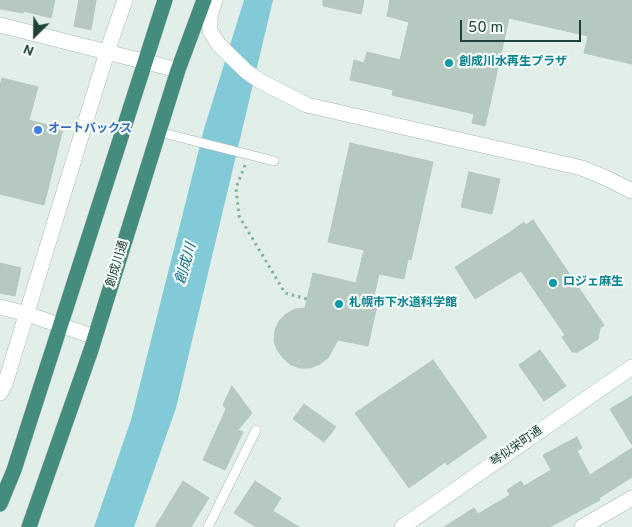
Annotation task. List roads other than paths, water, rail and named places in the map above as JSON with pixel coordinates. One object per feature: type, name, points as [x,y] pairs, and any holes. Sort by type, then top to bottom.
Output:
[{"type":"highway","points":[[0,504],[14,470],[165,0]]},
{"type":"highway","name":"創成川通","points":[[29,527],[95,337],[178,70],[204,0]]},
{"type":"street","points":[[0,393],[5,384],[107,52],[125,0]]},
{"type":"street","points":[[215,0],[210,17],[210,31],[219,45],[247,72],[260,81],[307,105],[582,168],[632,191]]},
{"type":"street","points":[[0,26],[178,70]]},
{"type":"street","points":[[0,307],[95,337]]},
{"type":"street","name":"琴似栄町通","points":[[402,527],[632,367]]},
{"type":"street","points":[[582,527],[599,523],[632,498]]},
{"type":"lane","points":[[159,132],[197,141],[245,157],[274,160]]},
{"type":"lane","points":[[208,527],[256,430]]},
{"type":"water","name":"創成川","points":[[244,0],[273,0],[176,408],[134,527],[94,527],[131,420],[204,129]]},
{"type":"place","name":"創成川水再生プラザ","points":[[449,63]]},
{"type":"place","name":"オートバックス","points":[[38,130]]},
{"type":"place","name":"ロジェ麻生","points":[[553,283]]},
{"type":"place","name":"札幌市下水道科学館","points":[[339,304]]}]
